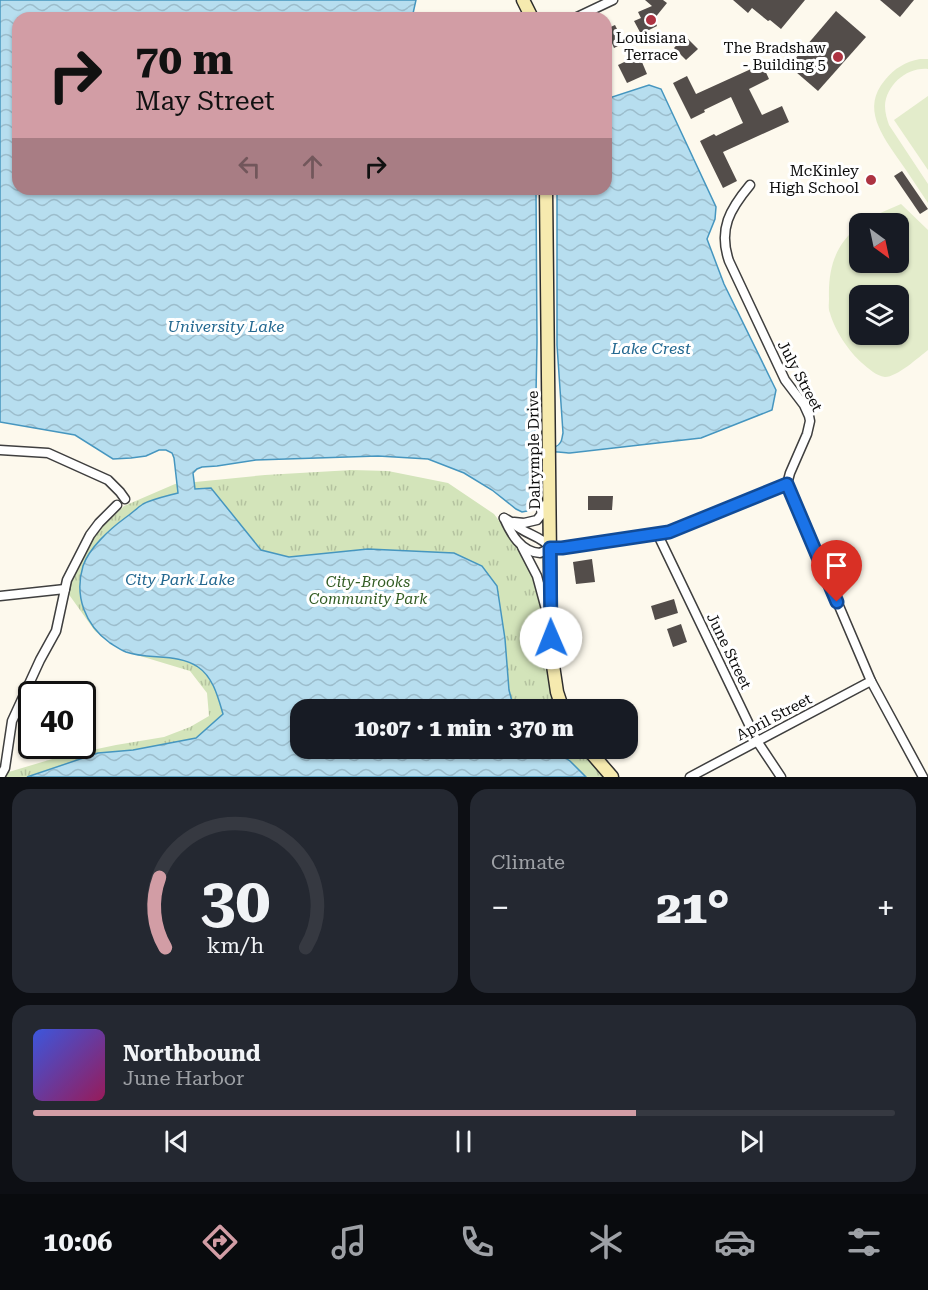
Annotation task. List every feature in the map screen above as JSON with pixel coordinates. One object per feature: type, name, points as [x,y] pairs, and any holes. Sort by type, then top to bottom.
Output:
[{"type":"street","points":[[588,12],[613,0]]},
{"type":"street","name":"July Street","points":[[750,186],[732,209],[725,226],[724,241],[729,261],[782,375],[809,416],[807,434],[787,484]]},
{"type":"street","name":"Dalrymple Drive","points":[[546,195],[550,623],[553,670],[559,699]]},
{"type":"street","points":[[0,450],[48,453],[108,480],[125,500]]},
{"type":"street","points":[[550,548],[544,540],[520,529],[504,518],[510,531],[519,542],[526,549],[536,553],[550,548],[658,535],[787,484],[871,681],[923,777]]},
{"type":"street","points":[[510,521],[524,524],[534,521],[539,517],[542,508],[550,501]]},
{"type":"street","points":[[0,777],[5,768],[12,722],[56,631],[67,580],[90,536],[99,523],[117,506]]},
{"type":"street","name":"June Street","points":[[658,535],[757,741],[781,777]]},
{"type":"street","points":[[519,542],[537,576],[550,623]]},
{"type":"street","points":[[0,596],[65,590]]},
{"type":"street","name":"April Street","points":[[690,777],[871,681]]},
{"type":"street","points":[[596,759],[612,777]]},
{"type":"green space","points":[[920,59],[928,59],[928,69],[913,71],[899,79],[889,91],[885,109],[889,125],[928,184],[928,203],[886,141],[874,111],[878,90],[885,80],[901,66]]},
{"type":"green space","points":[[928,96],[928,170],[894,120]]},
{"type":"green space","points":[[901,204],[928,230],[928,350],[914,362],[890,376],[878,375],[862,363],[843,340],[832,319],[829,308],[830,277],[835,258],[849,235],[849,273],[909,273],[909,213],[880,213]]},
{"type":"green space","name":"City Park Lake","points":[[352,470],[388,471],[448,483],[494,514],[531,563],[550,623],[562,699],[290,699],[290,759],[597,759],[612,777],[0,777],[2,774],[52,759],[96,759],[96,749],[164,737],[190,727],[209,716],[207,693],[190,671],[127,652],[111,644],[95,631],[65,589],[83,546],[124,506],[175,484],[265,475]]},
{"type":"water","points":[[0,0],[416,0],[413,12],[12,12],[12,195],[536,195],[535,446],[541,447],[552,448],[558,445],[563,433],[557,345],[557,195],[612,195],[612,97],[649,85],[661,89],[716,207],[715,219],[707,239],[724,284],[776,390],[772,410],[701,438],[570,453],[534,454],[536,485],[534,500],[527,511],[522,512],[464,473],[428,459],[378,456],[256,460],[202,467],[193,473],[195,489],[211,488],[261,550],[289,557],[368,549],[454,553],[482,566],[497,586],[511,699],[290,699],[290,759],[567,759],[586,777],[27,777],[80,759],[96,759],[98,753],[133,750],[196,738],[223,714],[214,688],[203,671],[181,660],[135,654],[118,648],[94,628],[81,599],[83,566],[90,552],[101,539],[143,504],[178,493],[172,453],[159,450],[146,456],[113,459],[75,435],[0,422]]},
{"type":"building","points":[[645,0],[663,0],[667,3],[654,19],[657,26],[641,34],[634,21],[641,18],[638,12],[652,6]]},
{"type":"building","points":[[733,0],[805,0],[781,29],[752,8],[748,13]]},
{"type":"building","points":[[880,0],[914,0],[900,17]]},
{"type":"building","name":"The Bradshaw - Building 5","points":[[836,11],[866,37],[818,91],[789,66]]},
{"type":"building","points":[[615,25],[624,43],[614,48],[612,43],[612,26]]},
{"type":"building","points":[[685,36],[698,49],[686,60],[674,48]]},
{"type":"building","points":[[639,55],[647,74],[627,83],[618,65]]},
{"type":"building","points":[[762,64],[769,79],[749,89],[762,115],[782,106],[789,122],[723,152],[737,181],[723,188],[700,141],[743,123],[731,97],[691,119],[673,83],[687,76],[696,94]]},
{"type":"building","points":[[902,171],[928,209],[920,214],[894,176]]},
{"type":"building","points":[[588,496],[613,496],[612,510],[588,510]]},
{"type":"building","points":[[592,559],[595,582],[576,584],[573,562]]},
{"type":"building","points":[[674,599],[678,613],[655,620],[651,606]]},
{"type":"building","points":[[681,624],[687,642],[673,647],[667,629]]},
{"type":"place","name":"Louisiana Terrace","points":[[651,20]]},
{"type":"place","name":"The Bradshaw - Building 5","points":[[838,57]]},
{"type":"place","name":"McKinley High School","points":[[871,180]]},
{"type":"route","points":[[551,638],[550,548],[658,535],[787,484],[837,602]]},
{"type":"water label","name":"University Lake","points":[[226,326]]},
{"type":"water label","name":"Lake Crest","points":[[651,348]]},
{"type":"park label","name":"City-Brooks Community Park","points":[[368,590]]}]
